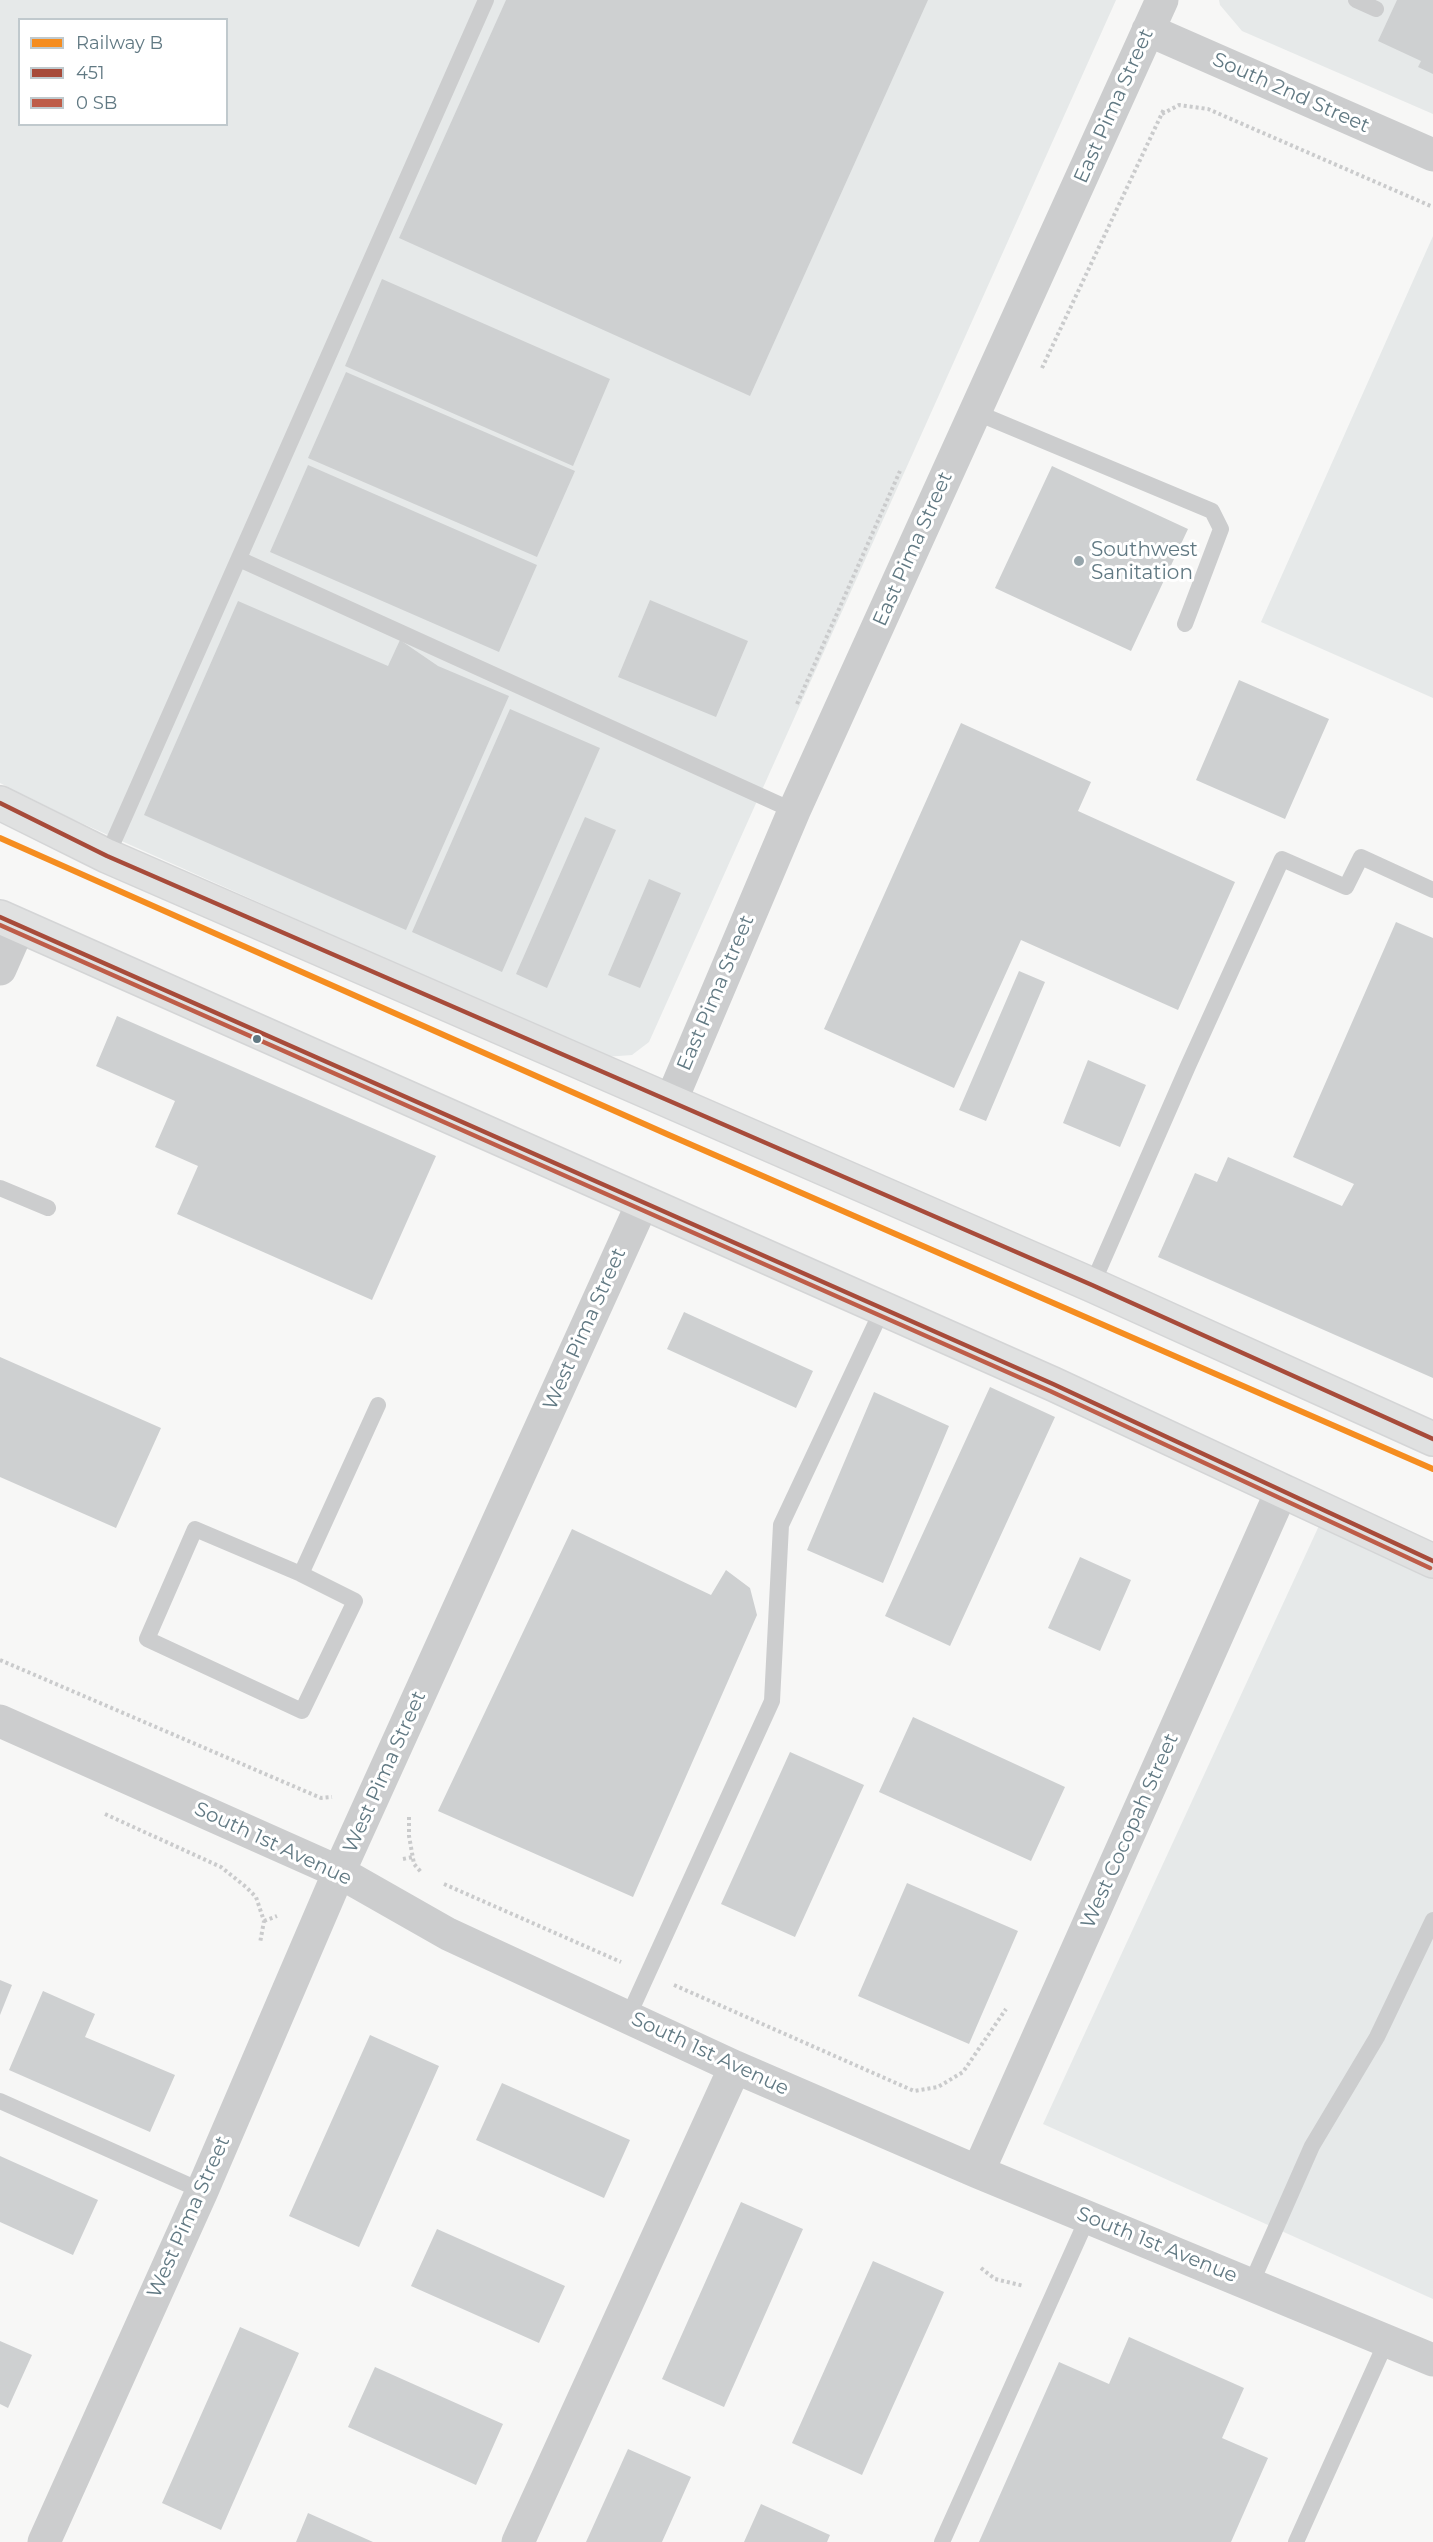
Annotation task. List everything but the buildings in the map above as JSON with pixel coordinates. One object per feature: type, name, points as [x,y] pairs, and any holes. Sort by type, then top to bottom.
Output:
[{"type":"main road","points":[[0,803],[107,856],[1092,1286],[1433,1439]]},
{"type":"main road","points":[[10,921],[883,1308],[1433,1561]]},
{"type":"street","name":"East Pima Street","points":[[671,1101],[794,811],[1162,0]]},
{"type":"street","name":"South 2nd Street","points":[[1148,30],[1433,155]]},
{"type":"street","points":[[0,969],[10,921]]},
{"type":"street","name":"West Pima Street","points":[[44,2542],[202,2191],[339,1872],[643,1202]]},
{"type":"street","name":"West Cocopah Street","points":[[978,2172],[1282,1490]]},
{"type":"street","name":"South 1st Avenue","points":[[0,1721],[339,1872],[448,1934],[735,2067],[978,2172],[1433,2360]]},
{"type":"street","points":[[518,2542],[686,2179],[735,2067]]},
{"type":"lane","points":[[107,856],[486,0]]},
{"type":"lane","points":[[1356,0],[1376,9]]},
{"type":"lane","points":[[975,412],[1212,511],[1221,529],[1185,624]]},
{"type":"lane","points":[[239,559],[794,811]]},
{"type":"lane","points":[[1092,1286],[1258,908],[1282,859],[1346,887],[1361,857],[1433,890]]},
{"type":"lane","points":[[0,1188],[48,1208]]},
{"type":"lane","points":[[628,2017],[772,1701],[781,1525],[883,1308]]},
{"type":"lane","points":[[301,1574],[378,1405]]},
{"type":"lane","points":[[195,1529],[301,1574],[356,1601],[302,1711],[147,1639],[195,1529]]},
{"type":"lane","points":[[1251,2284],[1312,2146],[1377,2037],[1433,1920]]},
{"type":"lane","points":[[0,2101],[202,2191]]},
{"type":"lane","points":[[942,2542],[1088,2217]]},
{"type":"lane","points":[[1296,2542],[1387,2340]]},
{"type":"path","points":[[1042,368],[1163,111],[1179,105],[1208,109],[1433,207]]},
{"type":"path","points":[[795,709],[900,471]]},
{"type":"path","points":[[94,1809],[221,1867],[235,1877],[256,1898],[264,1921],[260,1943]]},
{"type":"path","points":[[403,1859],[413,1857]]},
{"type":"path","points":[[963,2072],[968,2074]]},
{"type":"path","points":[[981,2268],[995,2279],[1032,2288],[1060,2280]]},
{"type":"shaded area","points":[[0,0],[1116,0],[649,1042],[632,1055],[605,1057],[70,818],[0,783]]},
{"type":"shaded area","points":[[1219,0],[1433,0],[1433,114],[1242,31],[1220,5]]},
{"type":"shaded area","points":[[1433,236],[1433,698],[1261,622]]},
{"type":"shaded area","points":[[1323,1517],[1433,1564],[1433,2299],[1043,2124]]},
{"type":"rail line","name":"B","points":[[0,838],[669,1135],[1433,1469]]},
{"type":"transit line","name":"451","points":[[0,803],[107,856],[1092,1285],[1433,1439]]},
{"type":"transit line","name":"451","points":[[0,917],[1053,1384],[1433,1561]]},
{"type":"transit line","points":[[0,925],[1050,1391],[1430,1568]]},
{"type":"place","name":"Southwest Sanitation","points":[[1079,561]]}]
